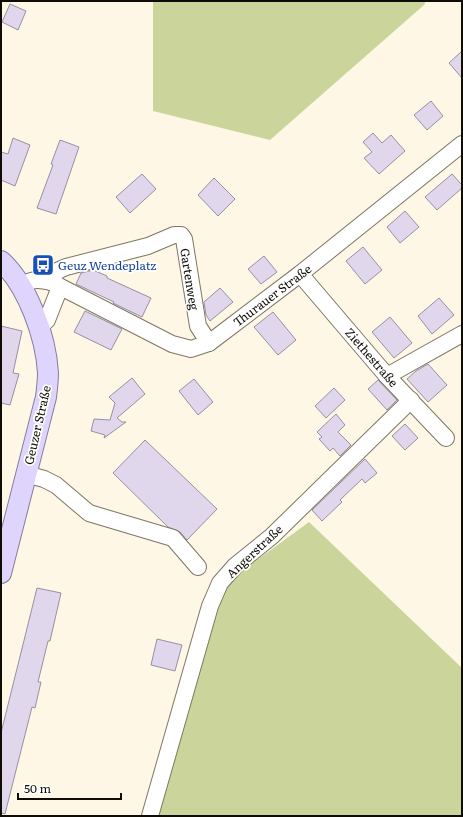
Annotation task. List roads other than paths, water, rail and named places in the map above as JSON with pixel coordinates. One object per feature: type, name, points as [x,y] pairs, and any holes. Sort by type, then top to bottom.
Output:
[{"type":"main road","name":"Geuzer Straße","points":[[1,261],[21,285],[30,303],[39,328],[47,363],[46,398],[1,573]]},
{"type":"street","name":"Thurauer Straße","points":[[21,285],[31,280],[41,280],[56,285],[172,344],[191,349],[209,343],[300,274],[462,144]]},
{"type":"street","name":"Gartenweg","points":[[56,285],[57,271],[66,267],[148,246],[174,235],[181,235],[184,239],[198,326],[209,343]]},
{"type":"street","name":"Ziethestraße","points":[[300,274],[387,376],[446,438]]},
{"type":"street","points":[[39,328],[47,320],[56,285]]},
{"type":"street","points":[[387,376],[462,334]]},
{"type":"street","name":"Angerstraße","points":[[150,816],[210,606],[220,583],[235,566],[272,536],[411,400]]},
{"type":"street","points":[[26,474],[44,479],[56,485],[90,513],[173,538],[198,567]]},
{"type":"place","name":"Geuz Wendeplatz","points":[[43,265]]}]
